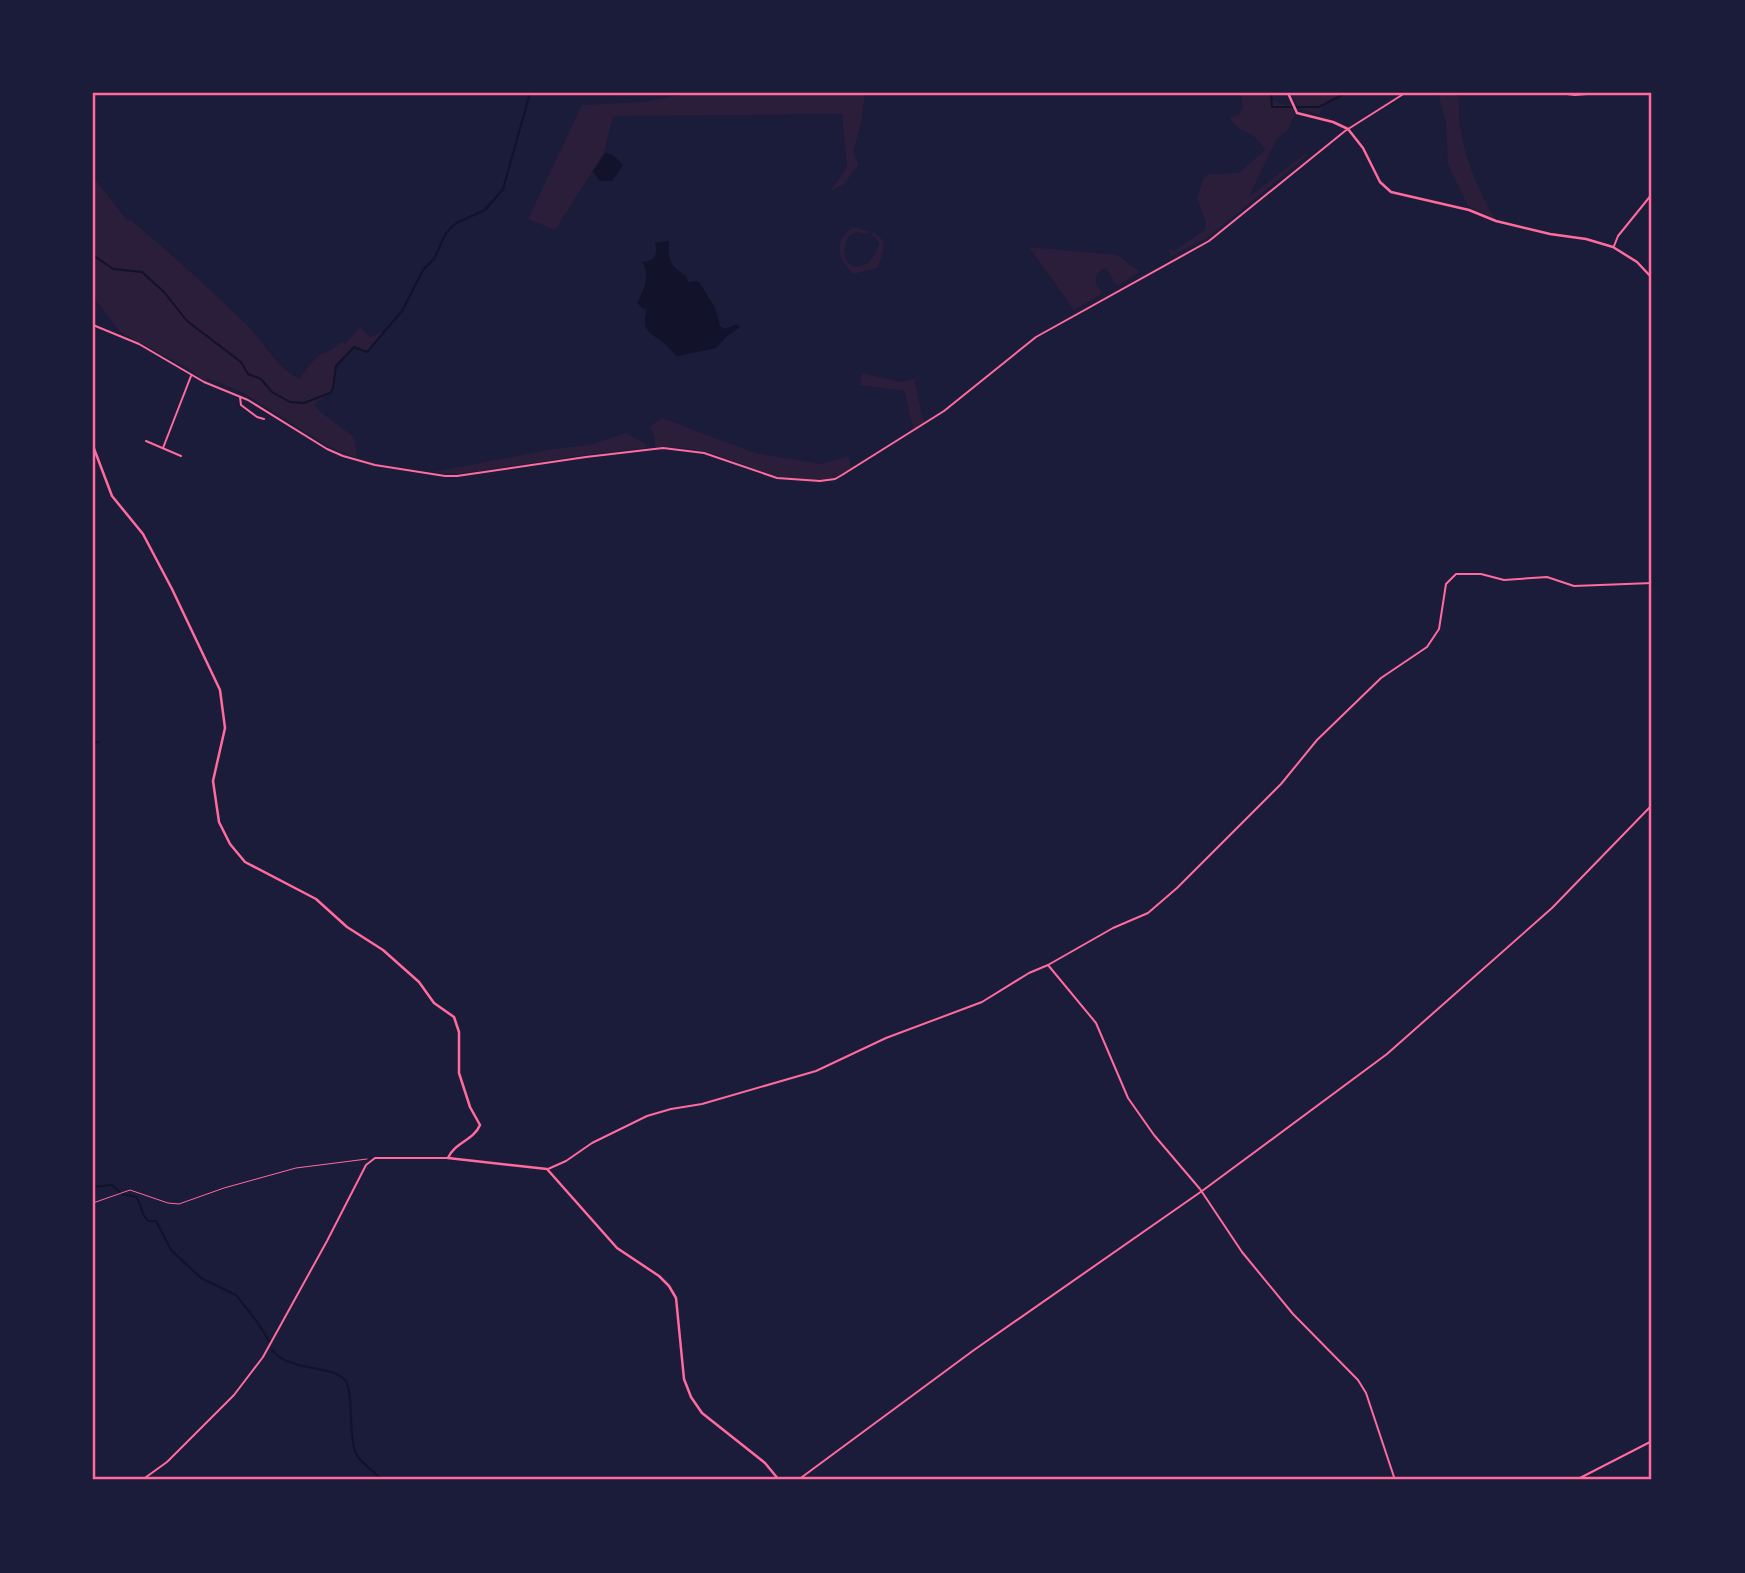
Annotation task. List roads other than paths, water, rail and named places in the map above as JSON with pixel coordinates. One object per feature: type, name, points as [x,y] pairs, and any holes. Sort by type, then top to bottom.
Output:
[{"type":"street","points":[[1288,93],[1295,110],[1348,129],[1363,148],[1380,182],[1391,192],[1469,211],[1496,221],[1614,247],[1637,262],[1652,278]]},
{"type":"street","points":[[93,325],[139,344],[192,375],[278,416],[316,443],[343,456],[375,464],[457,476],[663,449],[704,453],[777,478],[829,480],[842,475],[944,411],[1036,337],[1209,241],[1348,129],[1405,93]]},
{"type":"street","points":[[1559,93],[1599,93]]},
{"type":"street","points":[[1614,247],[1618,236],[1652,194]]},
{"type":"street","points":[[163,448],[192,375]]},
{"type":"street","points":[[240,396],[241,405],[264,419]]},
{"type":"street","points":[[146,441],[181,456]]},
{"type":"street","points":[[93,446],[112,496],[143,534],[220,690],[225,728],[213,781],[219,822],[230,844],[245,862],[316,899],[347,927],[383,950],[419,982],[434,1003],[456,1020],[459,1032],[459,1073],[470,1107],[480,1125],[478,1131],[454,1149],[448,1158]]},
{"type":"street","points":[[142,1480],[167,1462],[234,1395],[263,1357],[327,1241],[362,1170],[372,1159],[448,1158],[547,1169],[647,1115],[671,1108],[702,1104],[816,1071],[886,1038],[982,1002],[1029,973],[1148,912],[1177,888],[1281,784],[1317,740],[1365,693],[1387,672],[1427,647],[1439,629],[1444,589],[1452,577],[1469,573],[1504,580],[1547,577],[1574,586],[1652,583]]},
{"type":"street","points":[[798,1480],[974,1350],[1202,1191],[1396,1047],[1552,908],[1652,806]]},
{"type":"street","points":[[1048,965],[1096,1023],[1128,1098],[1137,1112],[1202,1191],[1242,1252],[1285,1304],[1358,1380],[1366,1393],[1395,1480]]},
{"type":"street","points":[[547,1169],[617,1248],[659,1276],[669,1286],[676,1297],[684,1379],[691,1397],[702,1413],[765,1463],[779,1480]]},
{"type":"street","points":[[1576,1480],[1652,1441]]},
{"type":"waterway","points":[[93,255],[113,269],[142,272],[164,292],[187,321],[241,362],[248,374],[261,379],[272,392],[290,402],[304,403],[330,393],[336,366],[354,347],[367,352],[402,311],[423,270],[434,259],[446,233],[456,223],[485,210],[503,189],[530,93]]},
{"type":"waterway","points":[[1271,93],[1272,107],[1319,107],[1346,93]]},
{"type":"waterway","points":[[93,743],[99,742]]},
{"type":"waterway","points":[[93,1187],[112,1185],[122,1194],[136,1197],[145,1218],[148,1221],[156,1221],[171,1250],[201,1278],[236,1295],[269,1341]]},
{"type":"waterway","points":[[272,1350],[288,1362],[330,1372],[345,1380],[348,1385],[356,1454],[382,1480]]}]
